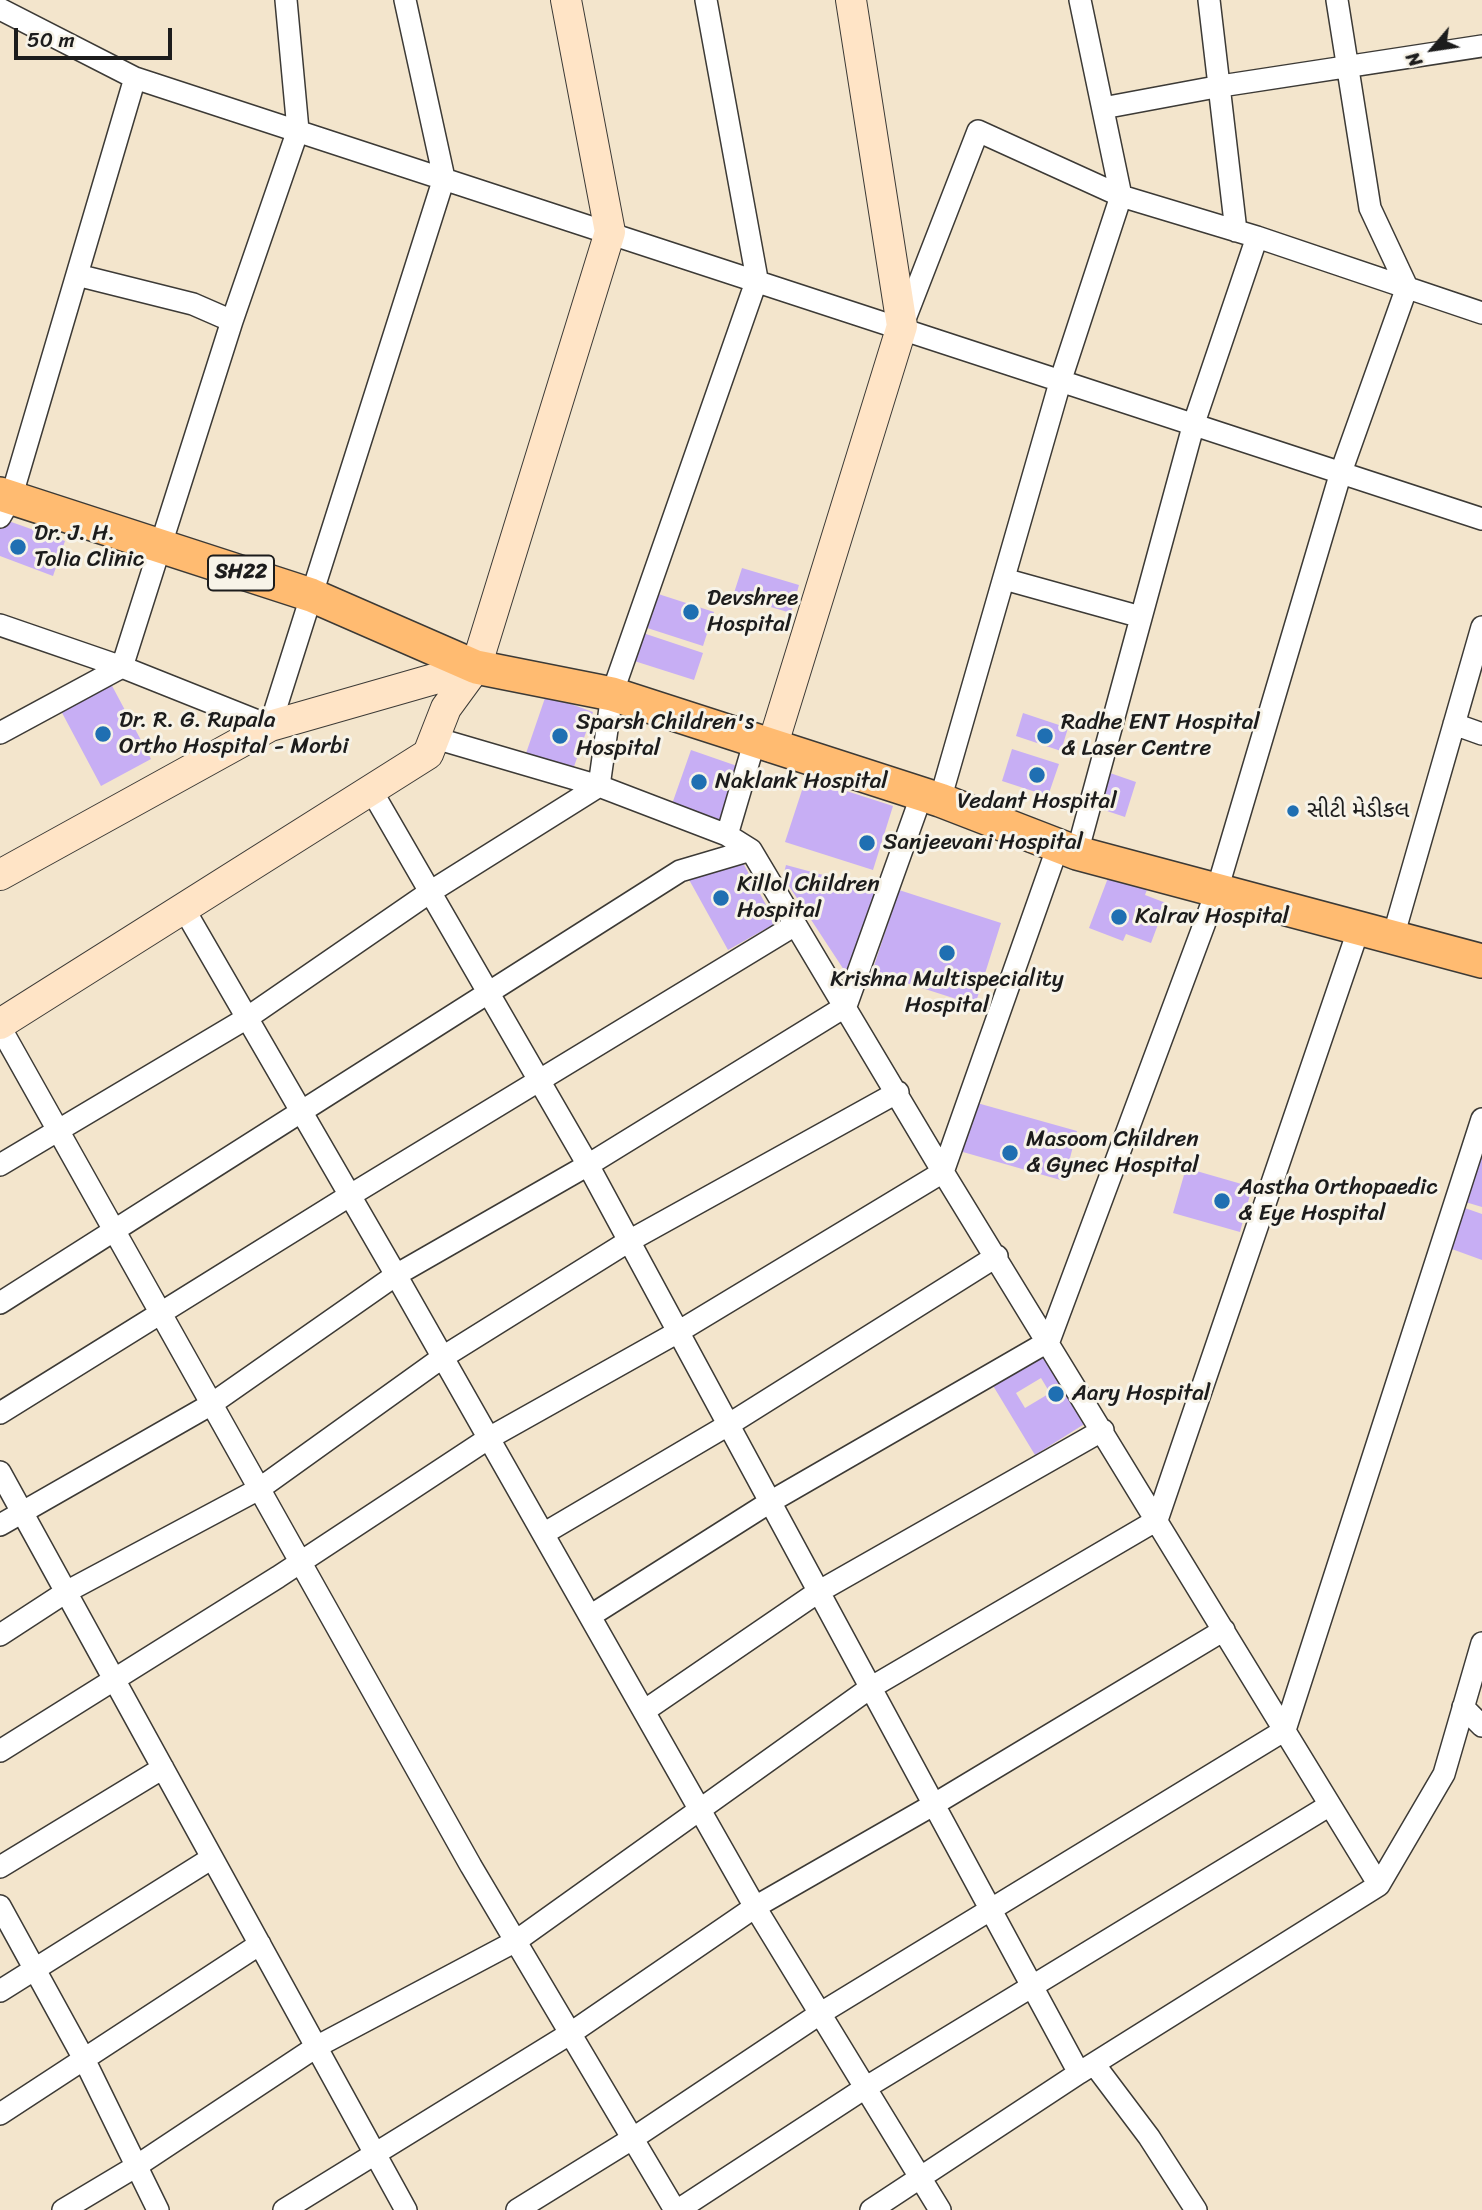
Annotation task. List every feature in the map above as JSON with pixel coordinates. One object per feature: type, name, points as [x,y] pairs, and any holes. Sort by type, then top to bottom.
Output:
[{"type":"main road","name":"SH22","points":[[4,503],[161,547],[310,595],[476,667],[612,694],[931,797],[1067,849],[1482,961]]},
{"type":"street","points":[[0,733],[122,667],[232,321],[298,130],[286,0]]},
{"type":"street","points":[[270,726],[444,178],[405,0]]},
{"type":"street","points":[[566,0],[610,232],[476,667],[446,708],[428,754],[369,788],[0,1026],[113,1232],[516,1941],[676,2210],[867,2087],[1330,1805]]},
{"type":"street","points":[[0,1165],[247,1018],[430,892],[599,786],[612,694],[757,279],[706,0]]},
{"type":"street","points":[[851,0],[902,326]]},
{"type":"street","points":[[0,1525],[211,1405],[396,1275],[588,1164],[846,1006],[931,797],[1004,579],[1061,379],[1121,196],[1080,0]]},
{"type":"street","points":[[1209,0],[1236,231]]},
{"type":"street","points":[[590,1616],[770,1502],[1049,1341],[1217,890],[1341,472],[1407,288],[1370,208],[1337,0]]},
{"type":"street","points":[[0,9],[135,78],[902,326],[1482,519]]},
{"type":"street","points":[[1103,108],[1221,86],[1482,47]]},
{"type":"street","points":[[4,503],[77,275],[135,78]]},
{"type":"street","points":[[726,835],[763,744],[902,326],[978,131],[1121,196],[1257,237],[1482,313]]},
{"type":"street","points":[[0,1751],[300,1562],[489,1438],[678,1332],[943,1172],[1067,849],[1141,617],[1194,423],[1257,237]]},
{"type":"street","points":[[77,275],[193,304],[232,321]]},
{"type":"street","points":[[1004,579],[1141,617]]},
{"type":"street","points":[[0,625],[122,667],[270,726]]},
{"type":"street","points":[[1393,937],[1482,627]]},
{"type":"street","points":[[0,875],[270,726],[476,667]]},
{"type":"street","points":[[1454,724],[1482,734]]},
{"type":"street","points":[[435,738],[599,786],[726,835],[751,850],[898,1091],[943,1172],[1049,1341],[1379,1885]]},
{"type":"street","points":[[369,788],[588,1164],[1031,1986],[1086,2069],[1149,2137],[1196,2210]]},
{"type":"street","points":[[0,1303],[680,871],[751,850]]},
{"type":"street","points":[[184,909],[443,1357],[755,1907],[922,2176],[940,2210]]},
{"type":"street","points":[[0,1413],[350,1195],[795,925]]},
{"type":"street","points":[[63,2210],[135,2167],[316,2047],[516,1941],[701,1812],[870,1688],[1157,1520],[1359,928]]},
{"type":"street","points":[[0,1635],[66,1592],[258,1489],[443,1357],[629,1241],[898,1091]]},
{"type":"street","points":[[517,2210],[635,2137],[821,2013],[1285,1730],[1482,1119]]},
{"type":"street","points":[[543,1534],[728,1425],[997,1256]]},
{"type":"street","points":[[643,1711],[818,1592],[1103,1430]]},
{"type":"street","points":[[0,1472],[406,2210]]},
{"type":"street","points":[[284,2210],[571,2032],[755,1907],[933,1805],[1224,1630]]},
{"type":"street","points":[[872,2210],[1086,2069],[1379,1885],[1444,1774],[1482,1643]]},
{"type":"street","points":[[1463,1707],[1482,1726]]},
{"type":"street","points":[[0,1867],[163,1768]]},
{"type":"street","points":[[0,1991],[212,1857]]},
{"type":"street","points":[[0,1906],[85,2059],[158,2210]]},
{"type":"street","points":[[0,2114],[260,1944]]},
{"type":"building","points":[[0,518],[65,541],[53,576],[0,556]]},
{"type":"building","points":[[742,568],[799,585],[791,613],[733,596]]},
{"type":"building","points":[[649,591],[714,612],[703,646],[638,625]]},
{"type":"building","points":[[637,631],[703,653],[694,680],[628,659]]},
{"type":"building","points":[[110,682],[151,759],[101,786],[60,709]]},
{"type":"building","points":[[546,695],[593,712],[569,781],[522,765]]},
{"type":"building","points":[[1023,713],[1068,728],[1061,751],[1016,736]]},
{"type":"building","points":[[1012,749],[1059,764],[1048,796],[1002,781]]},
{"type":"building","points":[[691,750],[740,767],[720,824],[671,807]]},
{"type":"building","points":[[1110,773],[1136,782],[1125,817],[1098,808]]},
{"type":"building","points":[[806,778],[893,806],[873,870],[785,842]]},
{"type":"building","points":[[743,863],[776,923],[728,950],[687,876]]},
{"type":"building","points":[[786,865],[875,889],[854,973],[844,970],[783,877]]},
{"type":"building","points":[[1111,870],[1149,884],[1145,895],[1166,903],[1151,943],[1126,934],[1123,941],[1089,928]]},
{"type":"building","points":[[899,890],[1001,923],[975,1005],[872,972]]},
{"type":"building","points":[[970,1101],[1077,1131],[1064,1181],[956,1150]]},
{"type":"building","points":[[1477,1154],[1482,1156],[1482,1207],[1462,1201]]},
{"type":"building","points":[[1186,1168],[1252,1187],[1240,1232],[1173,1213]]},
{"type":"building","points":[[1462,1207],[1482,1214],[1482,1260],[1449,1248]]},
{"type":"building","points":[[1044,1353],[1086,1423],[1035,1455],[992,1384]],"holes":[[[1041,1378],[1050,1393],[1025,1408],[1016,1393]]]},
{"type":"place","name":"Dr. J. H. Tolia Clinic","points":[[18,547]]},
{"type":"place","name":"Devshree Hospital","points":[[691,612]]},
{"type":"place","name":"Dr. R. G. Rupala Ortho Hospital - Morbi","points":[[103,734]]},
{"type":"place","name":"Sparsh Children's Hospital","points":[[560,736]]},
{"type":"place","name":"Radhe ENT Hospital & Laser Centre","points":[[1045,736]]},
{"type":"place","name":"Vedant Hospital","points":[[1037,775]]},
{"type":"place","name":"Naklank Hospital","points":[[699,782]]},
{"type":"place","name":"સીટી મેડીકલ","points":[[1293,811]]},
{"type":"place","name":"Sanjeevani Hospital","points":[[867,843]]},
{"type":"place","name":"Killol Children Hospital","points":[[721,898]]},
{"type":"place","name":"Kalrav Hospital","points":[[1119,917]]},
{"type":"place","name":"Krishna Multispeciality Hospital","points":[[947,953]]},
{"type":"place","name":"Masoom Children & Gynec Hospital","points":[[1010,1153]]},
{"type":"place","name":"Aastha Orthopaedic & Eye Hospital","points":[[1222,1201]]},
{"type":"place","name":"Aary Hospital","points":[[1056,1394]]}]
